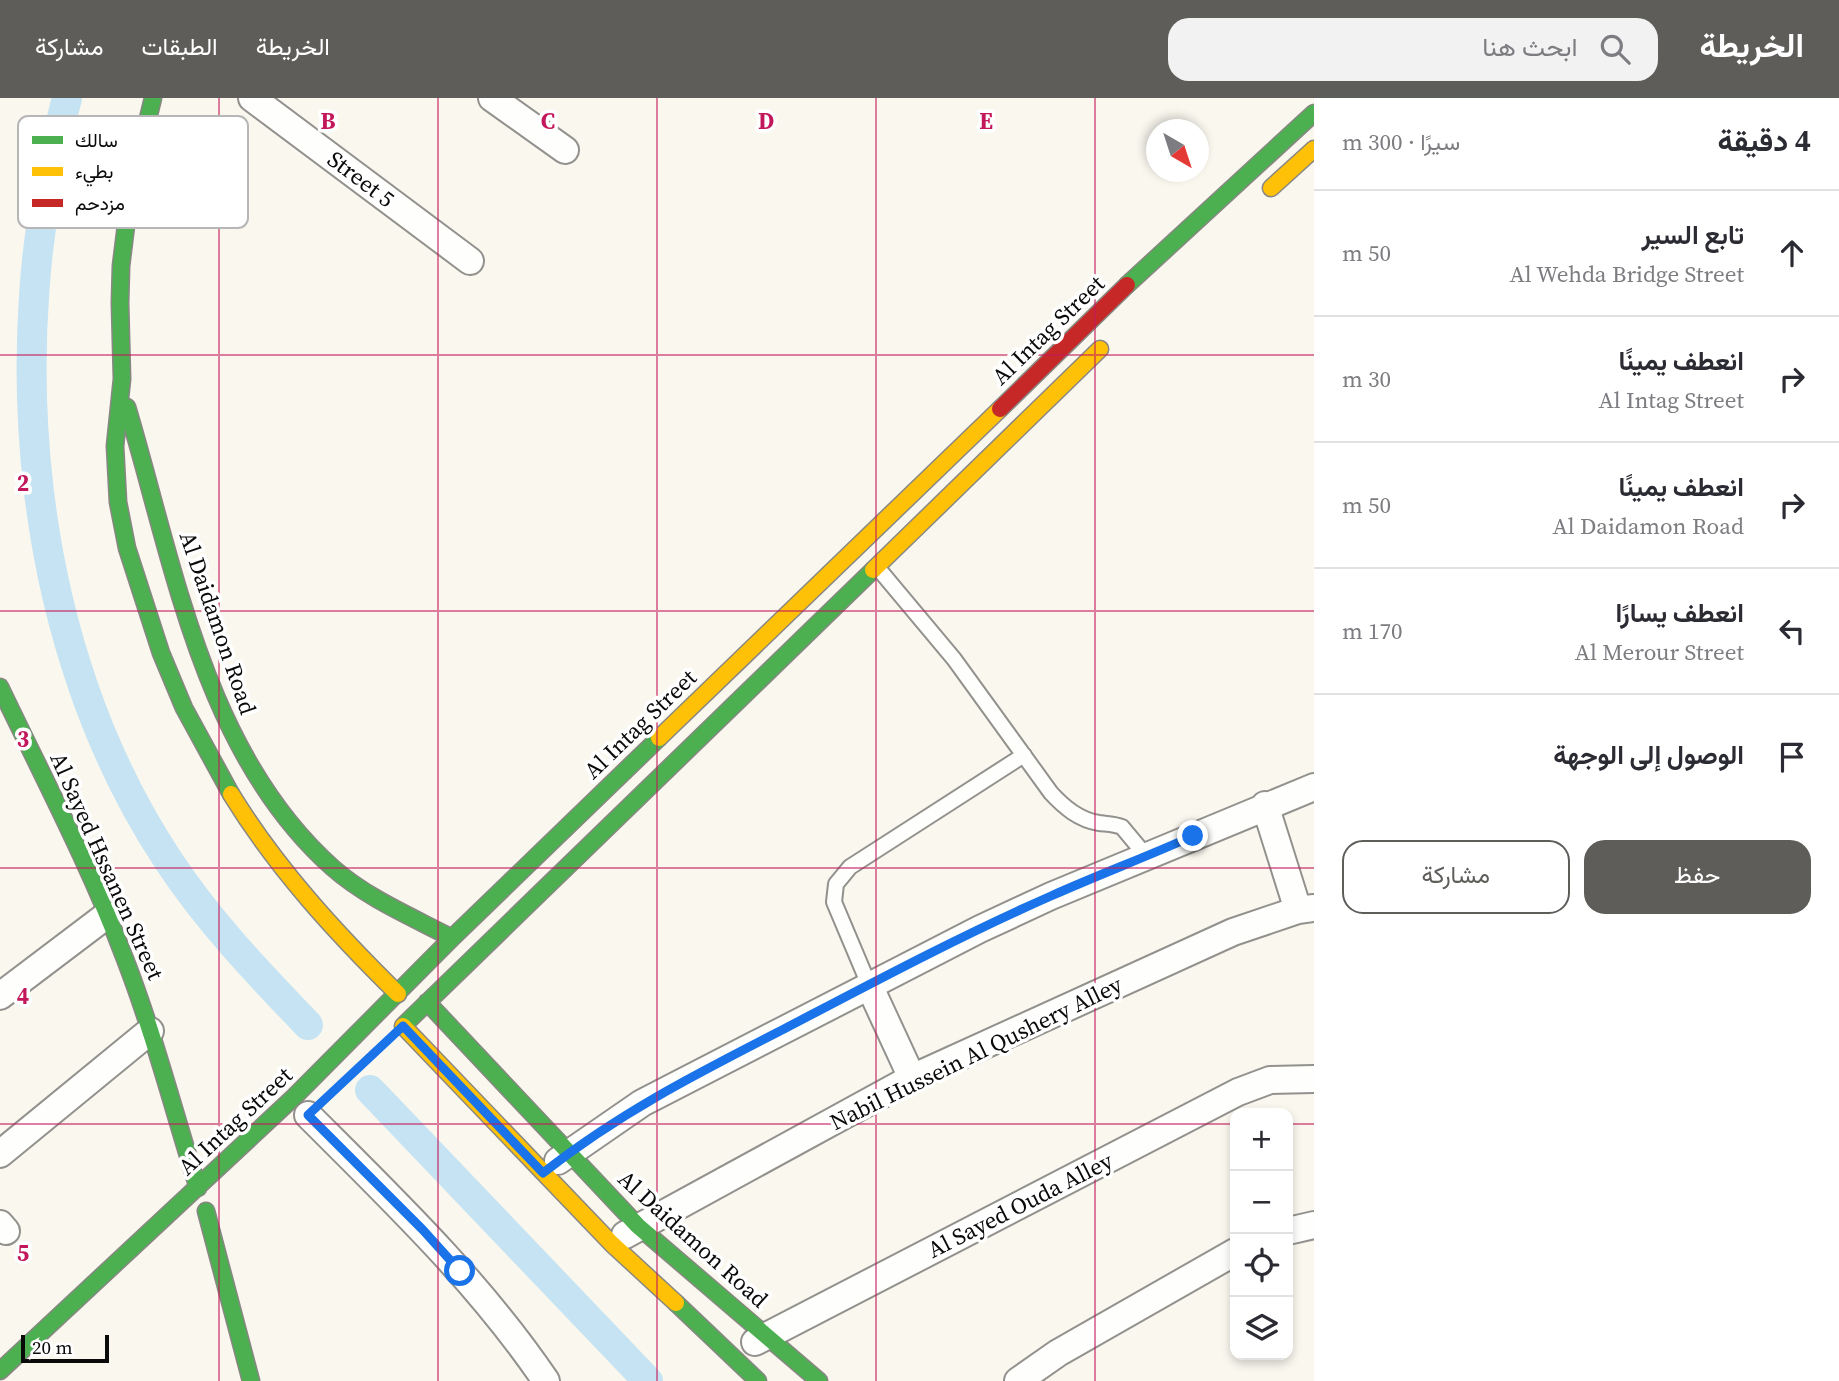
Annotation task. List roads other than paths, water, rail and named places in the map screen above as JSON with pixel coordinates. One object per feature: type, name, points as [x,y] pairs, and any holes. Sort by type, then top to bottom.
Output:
[{"type":"main road","name":"Al Daidamon Road","points":[[149,116],[153,98]]},
{"type":"main road","name":"Al Intag Street","points":[[0,1371],[294,1097],[452,938],[1314,113]]},
{"type":"main road","points":[[1258,200],[1314,149]]},
{"type":"main road","name":"Al Daidamon Road","points":[[126,228],[120,340],[122,392],[116,430],[115,468],[125,543],[148,620],[198,738],[230,794],[274,859],[307,900],[351,949],[398,994]]},
{"type":"main road","points":[[758,1381],[612,1244],[399,1030],[1112,337]]},
{"type":"main road","name":"Al Daidamon Road","points":[[122,392],[174,571],[225,720],[272,801],[299,836],[332,868],[371,894],[452,938]]},
{"type":"main road","name":"Al Sayed Hssanen Street","points":[[0,688],[107,915],[140,999],[198,1188]]},
{"type":"main road","points":[[198,738],[225,720]]},
{"type":"main road","name":"Al Daidamon Road","points":[[428,1002],[638,1226],[819,1381]]},
{"type":"main road","points":[[206,1211],[251,1381]]},
{"type":"street","name":"Street 5","points":[[252,98],[470,261]]},
{"type":"street","points":[[492,98],[565,150]]},
{"type":"street","points":[[543,1173],[642,1103],[869,985],[1051,896],[1314,787]]},
{"type":"street","points":[[1265,806],[1306,909]]},
{"type":"street","name":"Nabil Hussein Al Qushery Alley","points":[[612,1244],[638,1226],[912,1078],[1233,932],[1306,909]]},
{"type":"street","points":[[0,996],[107,915]]},
{"type":"street","points":[[869,985],[912,1078]]},
{"type":"street","points":[[0,1154],[150,1031]]},
{"type":"street","name":"Al Sayed Ouda Alley","points":[[732,1354],[1238,1092],[1270,1080],[1314,1079]]},
{"type":"street","points":[[308,1115],[451,1260],[490,1305],[533,1375]]},
{"type":"street","points":[[1293,1230],[1314,1225]]},
{"type":"street","points":[[1018,1381],[1058,1353],[1230,1255]]},
{"type":"lane","points":[[876,566],[954,659],[1064,807],[1096,823],[1122,827],[1147,857]]},
{"type":"lane","points":[[869,985],[834,902],[836,884],[850,867],[1024,755]]},
{"type":"waterway","points":[[63,116],[67,98]]},
{"type":"waterway","points":[[42,228],[34,290],[32,390],[39,490],[56,589],[82,684],[120,775],[168,860],[217,925],[308,1025]]},
{"type":"waterway","points":[[370,1090],[648,1381]]}]
